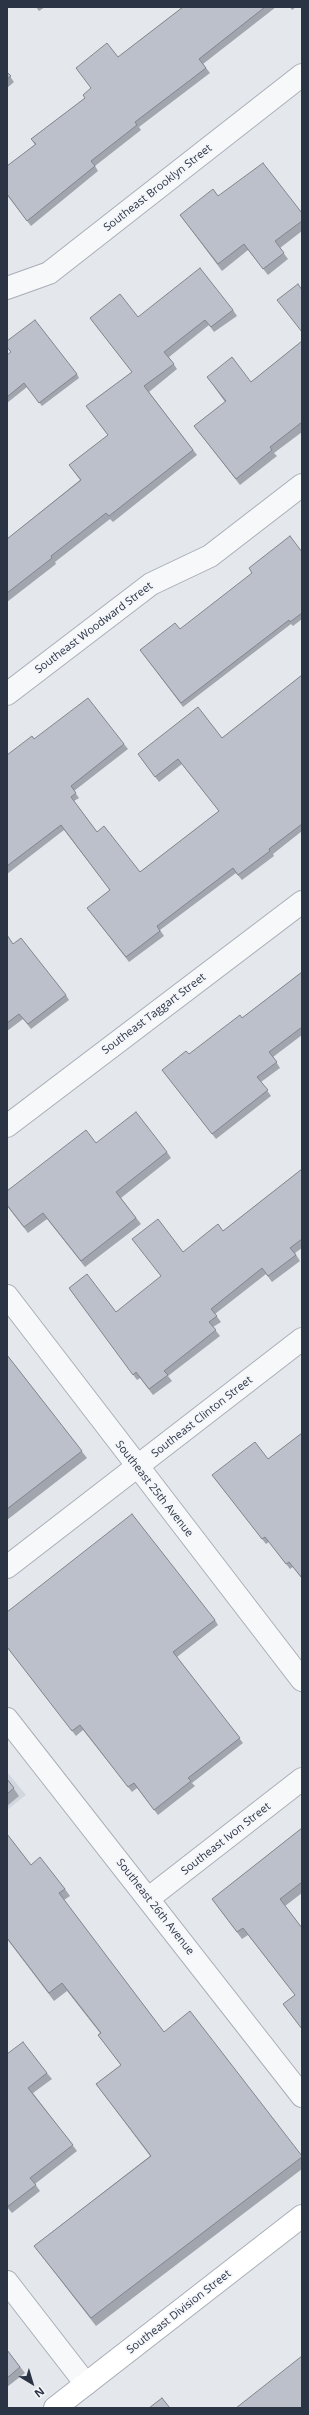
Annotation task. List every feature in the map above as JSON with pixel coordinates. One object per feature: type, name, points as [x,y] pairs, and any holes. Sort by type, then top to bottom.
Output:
[{"type":"main road","name":"Southeast Division Street","points":[[55,2408],[302,2216]]},
{"type":"street","name":"Southeast Brooklyn Street","points":[[7,288],[49,273],[302,76]]},
{"type":"street","name":"Southeast Woodward Street","points":[[7,694],[151,584],[210,556],[302,485]]},
{"type":"street","name":"Southeast Taggart Street","points":[[7,1126],[302,902]]},
{"type":"street","name":"Southeast 25th Avenue","points":[[7,1296],[137,1468],[302,1680]]},
{"type":"street","name":"Southeast Clinton Street","points":[[7,1567],[302,1340]]},
{"type":"street","name":"Southeast 26th Avenue","points":[[7,1719],[149,1898],[302,2096]]},
{"type":"street","name":"Southeast Ivon Street","points":[[149,1898],[302,1779]]},
{"type":"street","points":[[7,2282],[86,2384]]},
{"type":"shaded area","points":[[7,1772],[26,1795],[7,1810]]},
{"type":"building","points":[[183,7],[265,7],[199,59],[206,68],[135,122],[137,125],[91,161],[95,166],[27,221],[7,194],[7,166],[36,144],[31,139],[85,98],[83,95],[91,88],[76,68],[107,43],[118,57]]},
{"type":"building","points":[[7,72],[11,76],[7,79]]},
{"type":"building","points":[[263,163],[302,213],[302,221],[275,241],[284,253],[263,269],[244,244],[218,264],[180,215],[213,189],[218,196]]},
{"type":"building","points":[[200,268],[233,310],[211,327],[205,320],[164,352],[174,364],[144,386],[193,450],[109,516],[106,513],[7,593],[7,539],[81,480],[69,465],[108,435],[86,406],[132,372],[90,318],[120,294],[138,317]]},
{"type":"building","points":[[298,284],[302,290],[302,332],[277,300]]},
{"type":"building","points":[[35,320],[77,374],[39,403],[24,383],[7,397],[7,355],[11,352],[7,347],[7,341]]},
{"type":"building","points":[[302,341],[302,422],[270,447],[272,450],[236,479],[194,426],[226,401],[207,377],[232,357],[251,382]]},
{"type":"building","points":[[290,536],[302,552],[302,613],[290,622],[289,620],[181,703],[140,650],[175,623],[180,629],[252,573],[249,568]]},
{"type":"building","points":[[302,675],[302,824],[238,875],[233,868],[157,926],[160,931],[126,957],[87,908],[110,890],[61,825],[7,866],[7,755],[32,736],[34,739],[88,698],[124,744],[71,786],[76,793],[71,797],[97,832],[104,826],[140,872],[219,811],[178,759],[155,777],[138,754],[198,707],[222,738]]},
{"type":"building","points":[[7,935],[13,944],[21,938],[66,995],[28,1024],[19,1014],[7,1023]]},
{"type":"building","points":[[302,972],[302,1027],[269,1052],[277,1062],[257,1077],[268,1090],[212,1134],[162,1070],[186,1051],[189,1054],[240,1015],[242,1018]]},
{"type":"building","points":[[136,1112],[167,1152],[116,1192],[136,1218],[81,1261],[43,1213],[24,1227],[7,1205],[7,1191],[86,1130],[96,1143]]},
{"type":"building","points":[[302,1169],[302,1239],[290,1248],[296,1255],[268,1276],[262,1268],[211,1309],[217,1316],[209,1322],[216,1330],[164,1371],[168,1375],[149,1389],[136,1372],[133,1375],[69,1288],[87,1274],[116,1312],[161,1276],[132,1239],[158,1219],[183,1252],[218,1224],[223,1231]]},
{"type":"building","points":[[7,1355],[82,1451],[7,1509]]},
{"type":"building","points":[[302,1433],[302,1578],[289,1562],[286,1564],[265,1537],[262,1539],[212,1475],[255,1442],[268,1459]]},
{"type":"building","points":[[132,1514],[215,1620],[173,1652],[240,1738],[188,1778],[191,1781],[154,1810],[134,1783],[128,1787],[80,1725],[72,1731],[7,1647],[7,1612]]},
{"type":"building","points":[[7,1779],[14,1788],[7,1794]]},
{"type":"building","points":[[302,1828],[302,1882],[280,1899],[302,1928],[302,2029],[283,2004],[295,1995],[243,1928],[237,1932],[212,1899]]},
{"type":"building","points":[[7,1834],[31,1865],[40,1857],[65,1889],[59,1893],[164,2032],[190,2011],[302,2156],[91,2318],[34,2246],[151,2156],[96,2084],[121,2065],[98,2035],[101,2033],[62,1983],[49,1993],[7,1938]]},
{"type":"building","points":[[23,2042],[47,2073],[28,2088],[73,2145],[30,2178],[36,2185],[7,2207],[7,2054]]},
{"type":"building","points":[[7,2350],[20,2367],[7,2378]]},
{"type":"building","points":[[302,2356],[302,2408],[236,2408]]},
{"type":"building","points":[[162,2398],[170,2408],[149,2408]]}]
